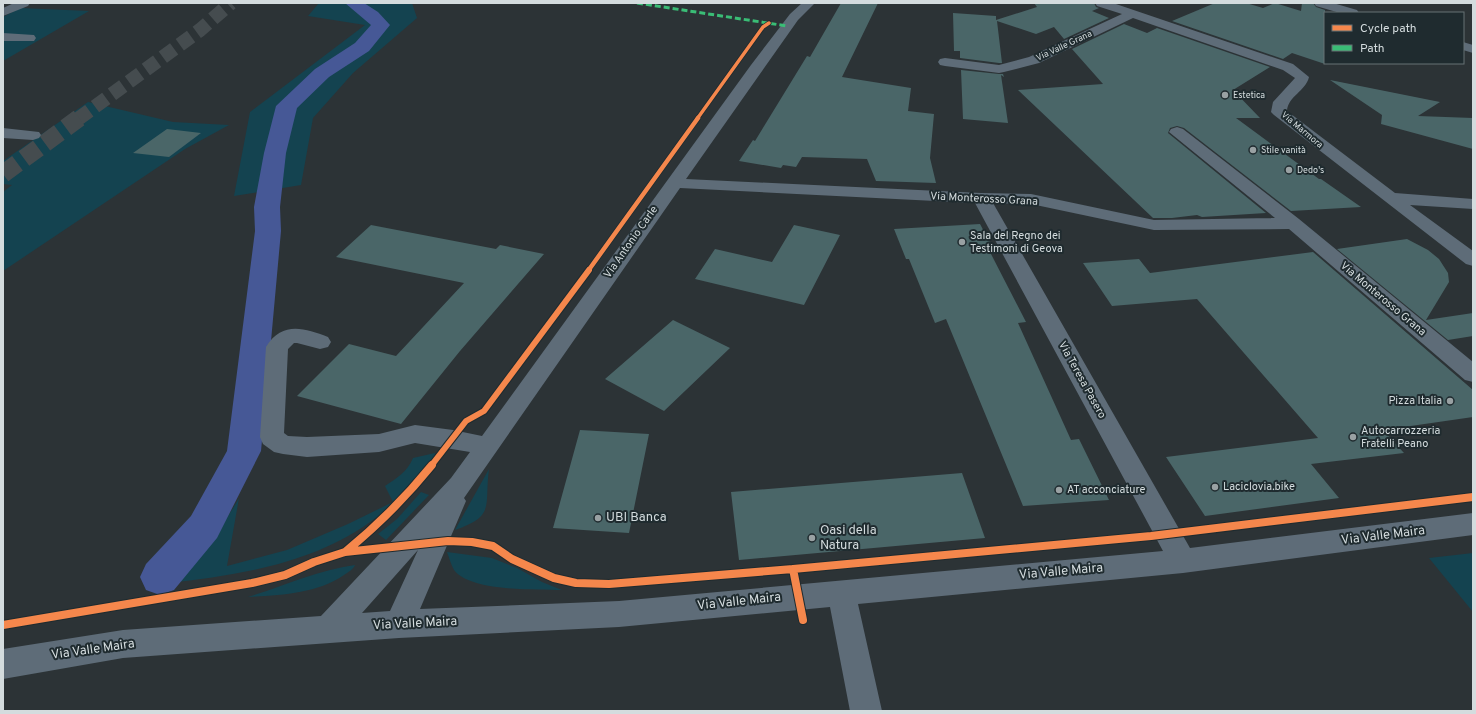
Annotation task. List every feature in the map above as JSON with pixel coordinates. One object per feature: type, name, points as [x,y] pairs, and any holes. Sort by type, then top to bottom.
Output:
[{"type":"street","points":[[3,12],[24,3]]},
{"type":"street","name":"Via Antonio Carle","points":[[326,630],[460,485],[486,446],[673,183],[790,21],[809,3]]},
{"type":"street","name":"Via Marmora","points":[[1101,3],[1288,67],[1302,77],[1301,81],[1280,102],[1279,112],[1473,260]]},
{"type":"street","points":[[1320,3],[1350,12]]},
{"type":"street","name":"Via Valle Grana","points":[[945,62],[999,69],[1027,62],[1132,14]]},
{"type":"street","points":[[3,36],[29,38]]},
{"type":"street","name":"Via Monterosso Grana","points":[[1177,132],[1293,223],[1473,374]]},
{"type":"street","points":[[3,134],[33,135]]},
{"type":"street","name":"Via Monterosso Grana","points":[[673,183],[1031,199],[1154,225],[1293,223]]},
{"type":"street","name":"Via Teresa Pasero","points":[[982,198],[1183,561]]},
{"type":"street","points":[[1390,198],[1473,204]]},
{"type":"street","points":[[320,342],[299,335],[282,340],[277,347],[272,437],[283,445],[307,447],[379,443],[415,434],[453,439],[486,446]]},
{"type":"street","name":"Via Antonio Carle","points":[[399,624],[460,485]]},
{"type":"street","name":"Via Valle Maira","points":[[3,664],[123,644],[399,624],[619,614],[1183,561],[1473,524]]},
{"type":"street","points":[[841,593],[866,711]]},
{"type":"shaded area","points":[[319,3],[412,3],[417,18],[353,73],[313,118],[301,185],[234,196],[250,112],[365,25],[308,16]]},
{"type":"shaded area","points":[[20,8],[89,11],[3,61],[3,17]]},
{"type":"shaded area","points":[[88,102],[173,122],[229,125],[185,149],[3,271],[3,192],[12,185],[3,184],[3,161]]},
{"type":"shaded area","points":[[435,453],[435,456],[415,480],[400,496],[385,510],[354,533],[329,546],[304,556],[250,571],[168,583],[198,553],[216,532],[239,498],[227,566],[287,550],[348,524],[393,502],[385,486],[405,471],[413,458]]},
{"type":"shaded area","points":[[489,469],[486,508],[477,520],[455,530]]},
{"type":"shaded area","points":[[421,492],[429,495],[386,540],[378,534],[397,519]]},
{"type":"shaded area","points":[[447,552],[492,558],[517,568],[542,582],[562,590],[504,588],[474,582],[462,577],[454,570]]},
{"type":"shaded area","points":[[1473,553],[1473,612],[1429,558]]},
{"type":"shaded area","points":[[355,565],[344,575],[310,590],[248,597],[314,574]]},
{"type":"building","points":[[841,3],[878,3],[842,77],[911,88],[908,111],[934,114],[930,158],[936,183],[876,181],[867,159],[802,157],[796,167],[783,165],[781,168],[739,161],[753,140],[755,141],[807,56],[810,57]]},
{"type":"building","points":[[1034,3],[1094,3],[1096,7],[1099,8],[1092,11],[1109,18],[1064,39],[1054,27],[1036,34],[997,21],[1002,63],[960,58],[960,51],[954,51],[953,13],[996,16],[996,20],[1037,7]]},
{"type":"building","points":[[1215,3],[1246,3],[1263,8],[1275,3],[1301,11],[1302,3],[1313,3],[1316,7],[1325,10],[1324,64],[1292,53],[1283,59],[1172,21]]},
{"type":"building","points":[[1124,24],[1147,33],[1157,28],[1270,67],[1233,90],[1260,118],[1236,118],[1319,179],[1361,207],[1291,211],[1184,128],[1177,126],[1170,128],[1168,133],[1266,213],[1153,218],[1018,90],[1103,84],[1072,49]]},
{"type":"building","points":[[961,70],[1003,74],[1004,77],[1001,75],[1008,123],[963,119]]},
{"type":"building","points":[[1330,80],[1440,102],[1418,116],[1473,118],[1473,149],[1381,124],[1382,115]]},
{"type":"building","points":[[167,129],[201,133],[169,157],[133,153]]},
{"type":"building","points":[[980,224],[996,254],[991,254],[1026,322],[1018,323],[1071,440],[1079,439],[1109,500],[1023,506],[946,319],[935,323],[909,259],[906,259],[894,229]]},
{"type":"building","points":[[371,225],[496,249],[500,245],[544,254],[460,351],[401,424],[297,396],[349,344],[396,356],[464,283],[336,257]]},
{"type":"building","points":[[794,225],[840,235],[804,305],[695,279],[715,249],[772,262]]},
{"type":"building","points":[[1407,239],[1428,250],[1439,259],[1448,273],[1449,282],[1426,320],[1473,313],[1473,336],[1448,340],[1337,249]]},
{"type":"building","points":[[1313,252],[1473,390],[1473,417],[1383,430],[1404,453],[1311,464],[1339,498],[1205,516],[1166,457],[1318,438],[1197,299],[1112,306],[1083,263],[1139,259],[1150,273]]},
{"type":"building","points":[[673,320],[730,348],[664,411],[605,379]]},
{"type":"building","points":[[580,430],[649,434],[629,533],[553,528]]},
{"type":"building","points":[[962,473],[985,538],[739,560],[731,492]]},
{"type":"waterway","points":[[160,577],[204,527],[244,451],[268,231],[267,207],[275,153],[287,106],[322,73],[362,47],[381,25],[372,16],[353,3]]},
{"type":"tunnel","points":[[78,119],[200,30],[231,3]]},
{"type":"tunnel","points":[[3,174],[79,118]]},
{"type":"marked path","points":[[637,3],[787,26]]},
{"type":"cycle path","points":[[345,552],[372,530],[413,489],[466,421],[484,411],[594,263],[763,27],[769,23]]},
{"type":"cycle path","points":[[3,625],[252,583],[285,575],[314,562],[345,552],[448,541],[472,542],[493,546],[512,559],[554,578],[576,583],[609,584],[793,569],[1151,536],[1473,497]]},
{"type":"cycle path","points":[[793,569],[803,620]]},
{"type":"place","name":"Estetica","points":[[1225,95]]},
{"type":"place","name":"Stile vanità","points":[[1253,150]]},
{"type":"place","name":"Dedo's","points":[[1289,170]]},
{"type":"place","name":"Sala del Regno dei Testimoni di Geova","points":[[962,242]]},
{"type":"place","name":"Pizza Italia","points":[[1450,401]]},
{"type":"place","name":"Autocarrozzeria Fratelli Peano","points":[[1353,437]]},
{"type":"place","name":"Laciclovia.bike","points":[[1215,487]]},
{"type":"place","name":"AT acconciature","points":[[1059,490]]},
{"type":"place","name":"UBI Banca","points":[[598,518]]},
{"type":"place","name":"Oasi della Natura","points":[[812,538]]}]
